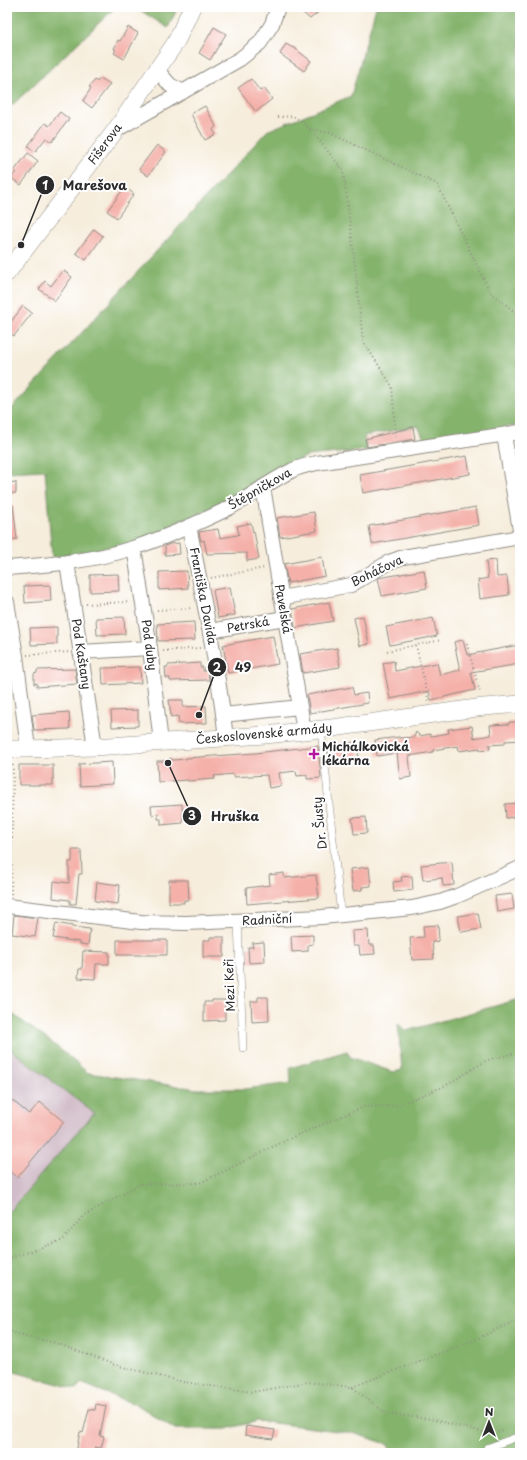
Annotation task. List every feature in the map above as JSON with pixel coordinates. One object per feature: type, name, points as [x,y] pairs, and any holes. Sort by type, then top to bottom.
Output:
[{"type":"street","name":"Fišerova","points":[[7,274],[115,131],[176,42],[192,7]]},
{"type":"street","points":[[115,131],[240,59],[260,43],[272,24],[278,7]]},
{"type":"street","points":[[157,70],[170,85],[182,92]]},
{"type":"street","name":"Štěpničkova","points":[[7,568],[67,562],[134,548],[227,509],[292,470],[317,463],[504,436],[520,432]]},
{"type":"street","points":[[504,436],[520,530]]},
{"type":"street","name":"Pavelská","points":[[263,487],[304,731]]},
{"type":"street","name":"Františka Davida","points":[[189,526],[213,647],[226,738]]},
{"type":"street","name":"Boháčova","points":[[281,598],[351,584],[389,562],[404,557],[520,537]]},
{"type":"street","name":"Pod duby","points":[[134,548],[150,650],[161,743]]},
{"type":"street","name":"Pod Kaštany","points":[[67,562],[95,747]]},
{"type":"street","points":[[7,602],[16,656],[26,749]]},
{"type":"street","name":"Petrská","points":[[210,632],[285,618]]},
{"type":"street","points":[[80,652],[150,650]]},
{"type":"street","name":"Československé armády","points":[[10,755],[26,749],[161,743],[304,731],[520,704]]},
{"type":"street","points":[[223,715],[300,707]]},
{"type":"street","name":"Radniční","points":[[9,903],[141,922],[238,922],[341,915],[412,908],[440,902],[520,868]]},
{"type":"lane","name":"Dr. Šusty","points":[[321,729],[341,915]]},
{"type":"lane","name":"Mezi Keři","points":[[238,922],[243,1048]]},
{"type":"lane","points":[[487,1448],[520,1436]]},
{"type":"path","points":[[278,117],[293,116],[302,121],[343,170],[363,341],[392,386],[397,451]]},
{"type":"path","points":[[310,129],[330,133],[437,184],[490,292],[520,315]]},
{"type":"path","points":[[200,580],[276,566]]},
{"type":"path","points":[[73,605],[205,607]]},
{"type":"path","points":[[387,651],[441,640]]},
{"type":"path","points":[[467,644],[481,698]]},
{"type":"path","points":[[416,645],[430,707]]},
{"type":"path","points":[[150,650],[213,647]]},
{"type":"path","points":[[16,656],[80,652]]},
{"type":"path","points":[[9,903],[10,755]]},
{"type":"path","points":[[7,1259],[63,1240],[82,1216],[140,1184],[200,1183],[295,1136],[364,1107],[395,1106],[446,1086],[487,1060],[520,1052]]},
{"type":"path","points":[[7,1330],[25,1337],[53,1342],[115,1365],[183,1382],[253,1392],[308,1382],[352,1387],[477,1339],[520,1318]]},
{"type":"path","points":[[352,1387],[387,1414],[430,1419],[490,1434],[505,1431]]},
{"type":"shaded area","points":[[7,1047],[94,1113],[7,1214]]},
{"type":"green space","points":[[7,7],[116,7],[7,110]]},
{"type":"green space","points":[[135,7],[178,7],[168,28]]},
{"type":"green space","points":[[376,7],[520,7],[520,425],[425,441],[418,426],[364,436],[367,450],[307,456],[209,509],[141,542],[52,557],[45,470],[7,472],[7,414],[267,131],[351,96]]},
{"type":"green space","points":[[520,999],[520,1451],[517,1453],[393,1453],[387,1444],[353,1433],[258,1421],[226,1429],[175,1429],[139,1406],[81,1383],[77,1389],[7,1370],[7,1214],[94,1113],[7,1047],[7,1010],[55,1045],[88,1073],[197,1089],[245,1089],[291,1083],[290,1068],[347,1051],[350,1057],[393,1072],[402,1070],[398,1024],[406,1031]]},
{"type":"building","points":[[296,7],[325,7],[310,19]]},
{"type":"building","points":[[128,27],[138,33],[124,59],[114,53],[116,50],[114,49],[118,40],[120,41]]},
{"type":"building","points":[[214,27],[226,34],[210,60],[199,53]]},
{"type":"building","points":[[286,44],[293,47],[311,61],[304,71],[280,54]]},
{"type":"building","points":[[100,78],[110,84],[92,108],[83,101],[91,88],[89,87],[95,80],[97,82]]},
{"type":"building","points":[[251,79],[260,91],[264,88],[272,99],[256,112],[238,88]]},
{"type":"building","points":[[205,106],[216,126],[213,130],[216,134],[205,140],[191,114]]},
{"type":"building","points":[[60,112],[69,119],[52,142],[46,138],[35,152],[28,146],[45,123],[49,126]]},
{"type":"building","points":[[157,145],[166,152],[148,176],[139,169]]},
{"type":"building","points":[[28,153],[38,161],[21,185],[11,178],[16,172],[14,171]]},
{"type":"building","points":[[125,187],[134,194],[117,218],[107,211]]},
{"type":"building","points":[[94,229],[103,236],[86,260],[76,253]]},
{"type":"building","points":[[63,270],[72,277],[55,301],[39,289],[45,281],[51,286]]},
{"type":"building","points":[[23,306],[32,313],[14,336],[7,331],[7,327]]},
{"type":"building","points":[[413,427],[415,439],[367,447],[365,439]]},
{"type":"building","points":[[467,456],[470,474],[363,493],[360,475]]},
{"type":"building","points":[[16,482],[16,493],[7,494],[7,483]]},
{"type":"building","points":[[7,505],[13,505],[17,539],[7,541]]},
{"type":"building","points":[[476,507],[479,525],[372,544],[369,526]]},
{"type":"building","points":[[314,512],[317,531],[280,537],[277,518]]},
{"type":"building","points":[[251,523],[259,559],[247,561],[247,553],[207,554],[204,540],[201,541],[199,532],[218,529],[220,538],[238,535],[237,526]]},
{"type":"building","points":[[179,543],[180,554],[165,555],[165,546]]},
{"type":"building","points":[[322,557],[325,576],[288,583],[284,564]]},
{"type":"building","points":[[496,560],[497,577],[507,576],[509,595],[480,599],[478,580],[488,578],[486,561]]},
{"type":"building","points":[[424,570],[427,588],[382,596],[378,578]]},
{"type":"building","points":[[187,571],[188,588],[159,590],[159,572]]},
{"type":"building","points":[[118,574],[119,591],[90,592],[90,575]]},
{"type":"building","points":[[50,585],[51,601],[25,603],[24,586]]},
{"type":"building","points":[[230,587],[235,615],[218,618],[213,590]]},
{"type":"building","points":[[329,602],[333,621],[295,628],[292,609]]},
{"type":"building","points":[[363,616],[369,644],[360,646],[354,618]]},
{"type":"building","points":[[124,617],[125,634],[97,635],[96,618]]},
{"type":"building","points":[[433,618],[437,636],[390,645],[386,627]]},
{"type":"building","points":[[194,622],[195,640],[158,641],[157,624]]},
{"type":"building","points":[[57,627],[57,644],[31,645],[30,628]]},
{"type":"building","points":[[273,636],[278,664],[228,673],[223,645]]},
{"type":"building","points":[[463,640],[467,655],[519,645],[520,664],[471,672],[475,690],[431,700],[429,691],[390,699],[383,663],[394,661],[395,671],[437,663],[440,675],[460,670],[454,642]]},
{"type":"building","points":[[337,648],[340,667],[303,673],[300,654]]},
{"type":"building","points":[[200,663],[200,667],[203,667],[203,671],[208,671],[209,680],[170,681],[170,678],[166,678],[165,667],[168,667],[168,665]]},
{"type":"building","points":[[140,667],[141,683],[103,685],[102,668]]},
{"type":"building","points":[[75,669],[77,684],[37,687],[37,683],[34,684],[34,674],[37,673],[37,670]]},
{"type":"building","points":[[352,687],[354,695],[367,693],[368,703],[310,713],[307,695]]},
{"type":"building","points":[[169,700],[183,700],[183,707],[206,706],[207,723],[179,724],[178,716],[171,717]]},
{"type":"building","points":[[138,710],[138,726],[112,727],[111,711]]},
{"type":"building","points":[[69,712],[70,729],[34,730],[32,715]]},
{"type":"building","points":[[509,722],[520,722],[520,740],[505,741],[505,744],[489,745],[490,749],[480,750],[480,748],[459,751],[458,746],[409,756],[411,777],[400,779],[397,753],[377,756],[375,740],[414,737],[416,732],[420,736],[430,734],[431,736],[449,733],[448,729],[472,726],[474,738],[491,735],[490,725],[509,724]]},
{"type":"building","points":[[357,742],[359,761],[330,765],[328,745]]},
{"type":"building","points":[[318,746],[321,778],[307,779],[307,775],[297,776],[296,771],[279,773],[281,786],[269,788],[267,775],[234,777],[234,774],[214,776],[215,779],[158,782],[157,761],[168,761],[170,758],[173,760],[186,759]]},
{"type":"building","points":[[112,762],[113,784],[80,786],[79,764]]},
{"type":"building","points":[[19,765],[53,765],[53,785],[19,785]]},
{"type":"building","points":[[520,803],[520,815],[506,818],[505,804]]},
{"type":"building","points":[[182,804],[183,823],[161,825],[161,819],[158,819],[158,814],[152,815],[151,806]]},
{"type":"building","points":[[366,817],[367,833],[354,834],[352,818]]},
{"type":"building","points":[[72,850],[81,850],[82,874],[79,874],[76,904],[70,904],[70,900],[53,898],[54,881],[69,883],[69,862],[72,862]]},
{"type":"building","points":[[452,862],[454,885],[443,886],[442,878],[423,880],[421,865]]},
{"type":"building","points":[[369,867],[371,886],[362,887],[362,890],[353,891],[350,869]]},
{"type":"building","points":[[284,873],[284,878],[316,875],[319,898],[247,904],[246,888],[270,885],[269,875]]},
{"type":"building","points":[[412,876],[413,890],[394,892],[393,882],[402,881],[401,877]]},
{"type":"building","points":[[169,880],[188,880],[189,900],[184,900],[184,903],[169,903]]},
{"type":"building","points":[[97,882],[120,885],[118,904],[95,901]]},
{"type":"building","points":[[512,894],[514,909],[497,912],[495,896]]},
{"type":"building","points":[[478,913],[481,929],[461,932],[458,916]]},
{"type":"building","points":[[14,915],[38,918],[35,937],[12,934]]},
{"type":"building","points":[[56,923],[90,929],[88,945],[80,944],[80,942],[53,938]]},
{"type":"building","points":[[438,925],[439,941],[432,942],[434,959],[412,960],[410,938],[424,937],[423,926]]},
{"type":"building","points":[[368,930],[369,945],[374,945],[375,954],[360,955],[359,946],[353,946],[352,931]]},
{"type":"building","points":[[313,935],[313,944],[308,945],[308,951],[292,952],[291,936]]},
{"type":"building","points":[[210,937],[224,937],[224,957],[203,957],[203,940],[210,940]]},
{"type":"building","points":[[117,940],[167,940],[167,955],[117,955]]},
{"type":"building","points":[[264,942],[265,962],[249,963],[248,947],[253,947],[252,943]]},
{"type":"building","points":[[83,951],[109,952],[109,964],[96,964],[95,979],[78,978],[79,969],[82,969]]},
{"type":"building","points":[[258,997],[268,997],[269,1021],[252,1022],[251,1001],[258,1001]]},
{"type":"building","points":[[212,1000],[225,1000],[225,1020],[204,1021],[204,1002],[212,1002]]},
{"type":"building","points":[[7,1096],[29,1114],[40,1102],[64,1122],[17,1178],[7,1169]]},
{"type":"building","points":[[96,1404],[106,1406],[100,1436],[104,1437],[101,1448],[95,1447],[93,1453],[76,1453],[80,1432],[83,1433],[89,1409],[95,1410]]},
{"type":"building","points":[[246,1426],[275,1430],[273,1439],[245,1435]]},
{"type":"place","name":"Marešova","points":[[21,245]]},
{"type":"place","name":"49","points":[[199,715]]},
{"type":"place","name":"Michálkovická lékárna","points":[[314,754]]},
{"type":"place","name":"Hruška","points":[[168,763]]}]
